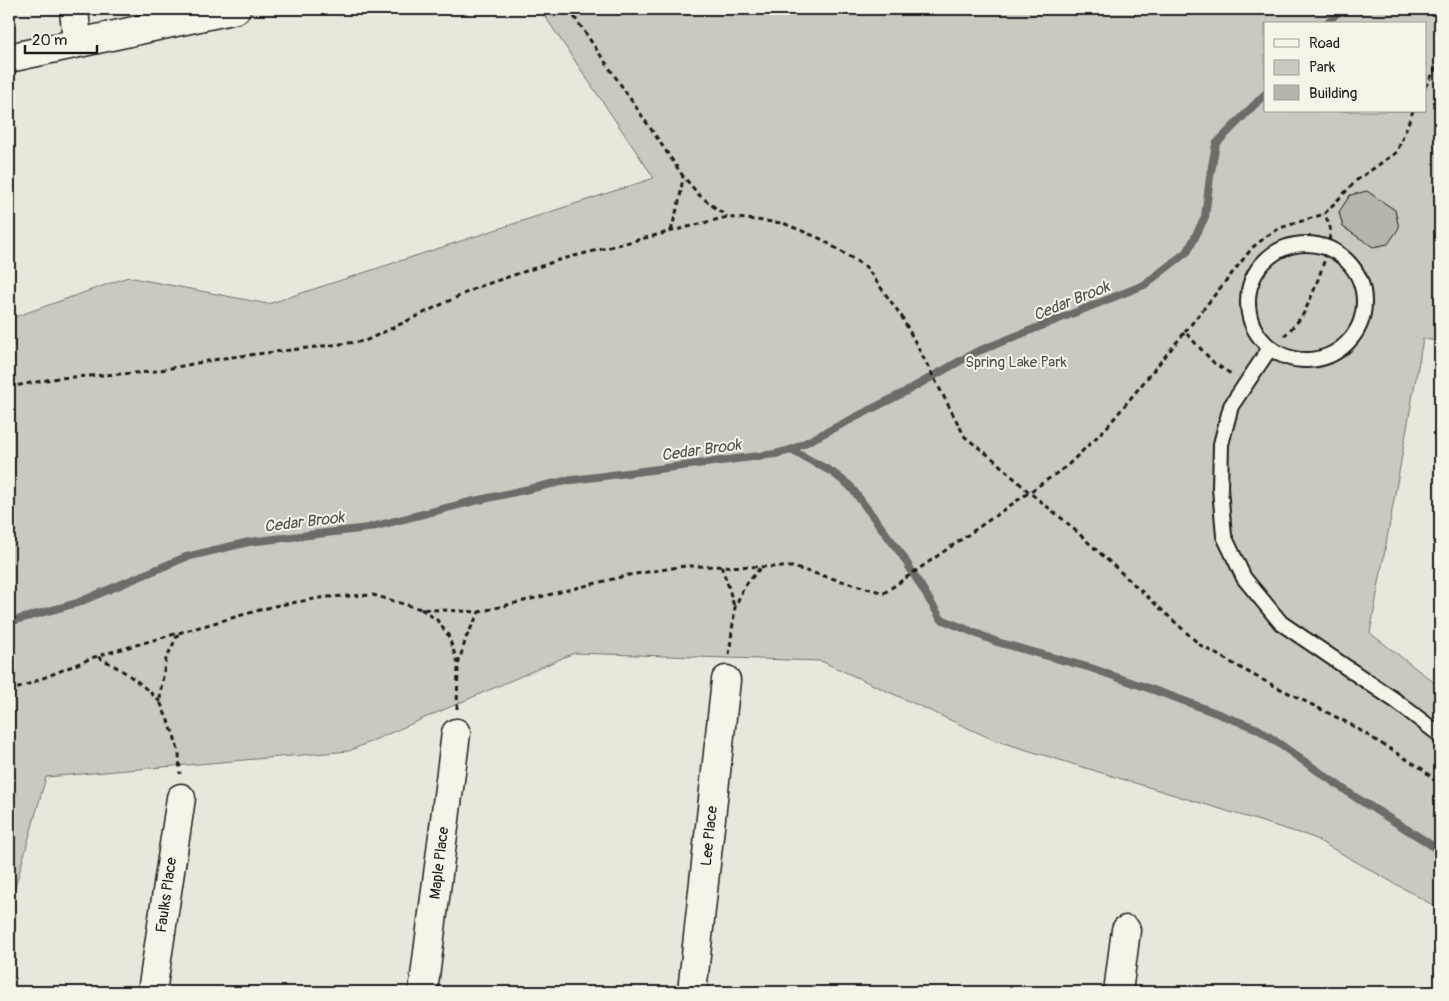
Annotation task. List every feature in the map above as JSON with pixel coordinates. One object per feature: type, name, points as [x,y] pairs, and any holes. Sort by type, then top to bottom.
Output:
[{"type":"street","points":[[74,9],[77,42]]},
{"type":"street","points":[[9,58],[236,9]]},
{"type":"street","name":"Lee Place","points":[[692,992],[726,680]]},
{"type":"street","name":"Maple Place","points":[[423,992],[456,733]]},
{"type":"street","name":"Faulks Place","points":[[152,992],[181,798]]},
{"type":"street","points":[[1118,992],[1126,930]]},
{"type":"lane","points":[[1314,244],[1334,251],[1351,265],[1362,285],[1364,306],[1358,328],[1345,345],[1326,357],[1301,360],[1270,348],[1258,335],[1248,311],[1249,289],[1257,269],[1272,254],[1292,245],[1314,244]]},
{"type":"lane","points":[[1270,348],[1231,406],[1221,444],[1220,488],[1224,536],[1244,578],[1281,623],[1396,701],[1440,735]]},
{"type":"path","points":[[569,9],[683,176],[699,195],[727,217]]},
{"type":"path","points":[[1426,85],[1440,62]]},
{"type":"path","points":[[9,692],[97,656],[274,606],[326,597],[373,595],[421,609],[479,612],[629,575],[685,566],[792,567],[884,593],[1067,466],[1107,427],[1253,247],[1280,228],[1324,214],[1357,180],[1397,152],[1413,112]]},
{"type":"path","points":[[671,231],[680,198],[683,176]]},
{"type":"path","points":[[1270,348],[1302,317],[1311,295],[1328,249],[1331,235],[1330,225],[1324,214]]},
{"type":"path","points":[[9,387],[58,378],[150,372],[224,358],[365,341],[478,287],[559,260],[727,217],[783,223],[821,239],[866,267],[902,317],[965,437],[1065,521],[1200,645],[1257,677],[1348,723],[1424,770],[1440,786]]},
{"type":"path","points":[[1185,332],[1214,363],[1247,383]]},
{"type":"path","points":[[721,566],[735,606]]},
{"type":"path","points":[[726,680],[735,606],[744,587],[761,566]]},
{"type":"path","points":[[421,609],[437,620],[448,635],[458,664]]},
{"type":"path","points":[[456,733],[458,664],[466,638],[479,612]]},
{"type":"path","points":[[179,633],[166,659],[160,694],[161,704],[174,735],[178,754],[181,798]]},
{"type":"path","points":[[97,656],[128,675],[149,691],[161,704]]},
{"type":"green space","name":"Spring Lake Park","points":[[540,9],[1440,9],[1440,341],[1423,339],[1370,633],[1440,687],[1440,909],[1312,837],[994,740],[821,661],[574,653],[349,751],[46,777],[9,909],[9,319],[128,277],[268,304],[654,178]]},
{"type":"building","points":[[1367,191],[1395,210],[1399,228],[1388,244],[1373,247],[1343,227],[1339,212],[1350,195]]},
{"type":"waterway","name":"Cedar Brook","points":[[1328,22],[1341,9]]},
{"type":"waterway","name":"Cedar Brook","points":[[9,622],[77,603],[186,557],[249,542],[368,528],[470,502],[565,481],[775,454],[791,450],[905,392],[976,352],[1144,285],[1188,251],[1205,217],[1216,144],[1264,95]]},
{"type":"waterway","points":[[791,450],[832,472],[850,486],[902,555],[941,619],[997,642],[1091,668],[1258,729],[1355,797],[1440,852]]}]
